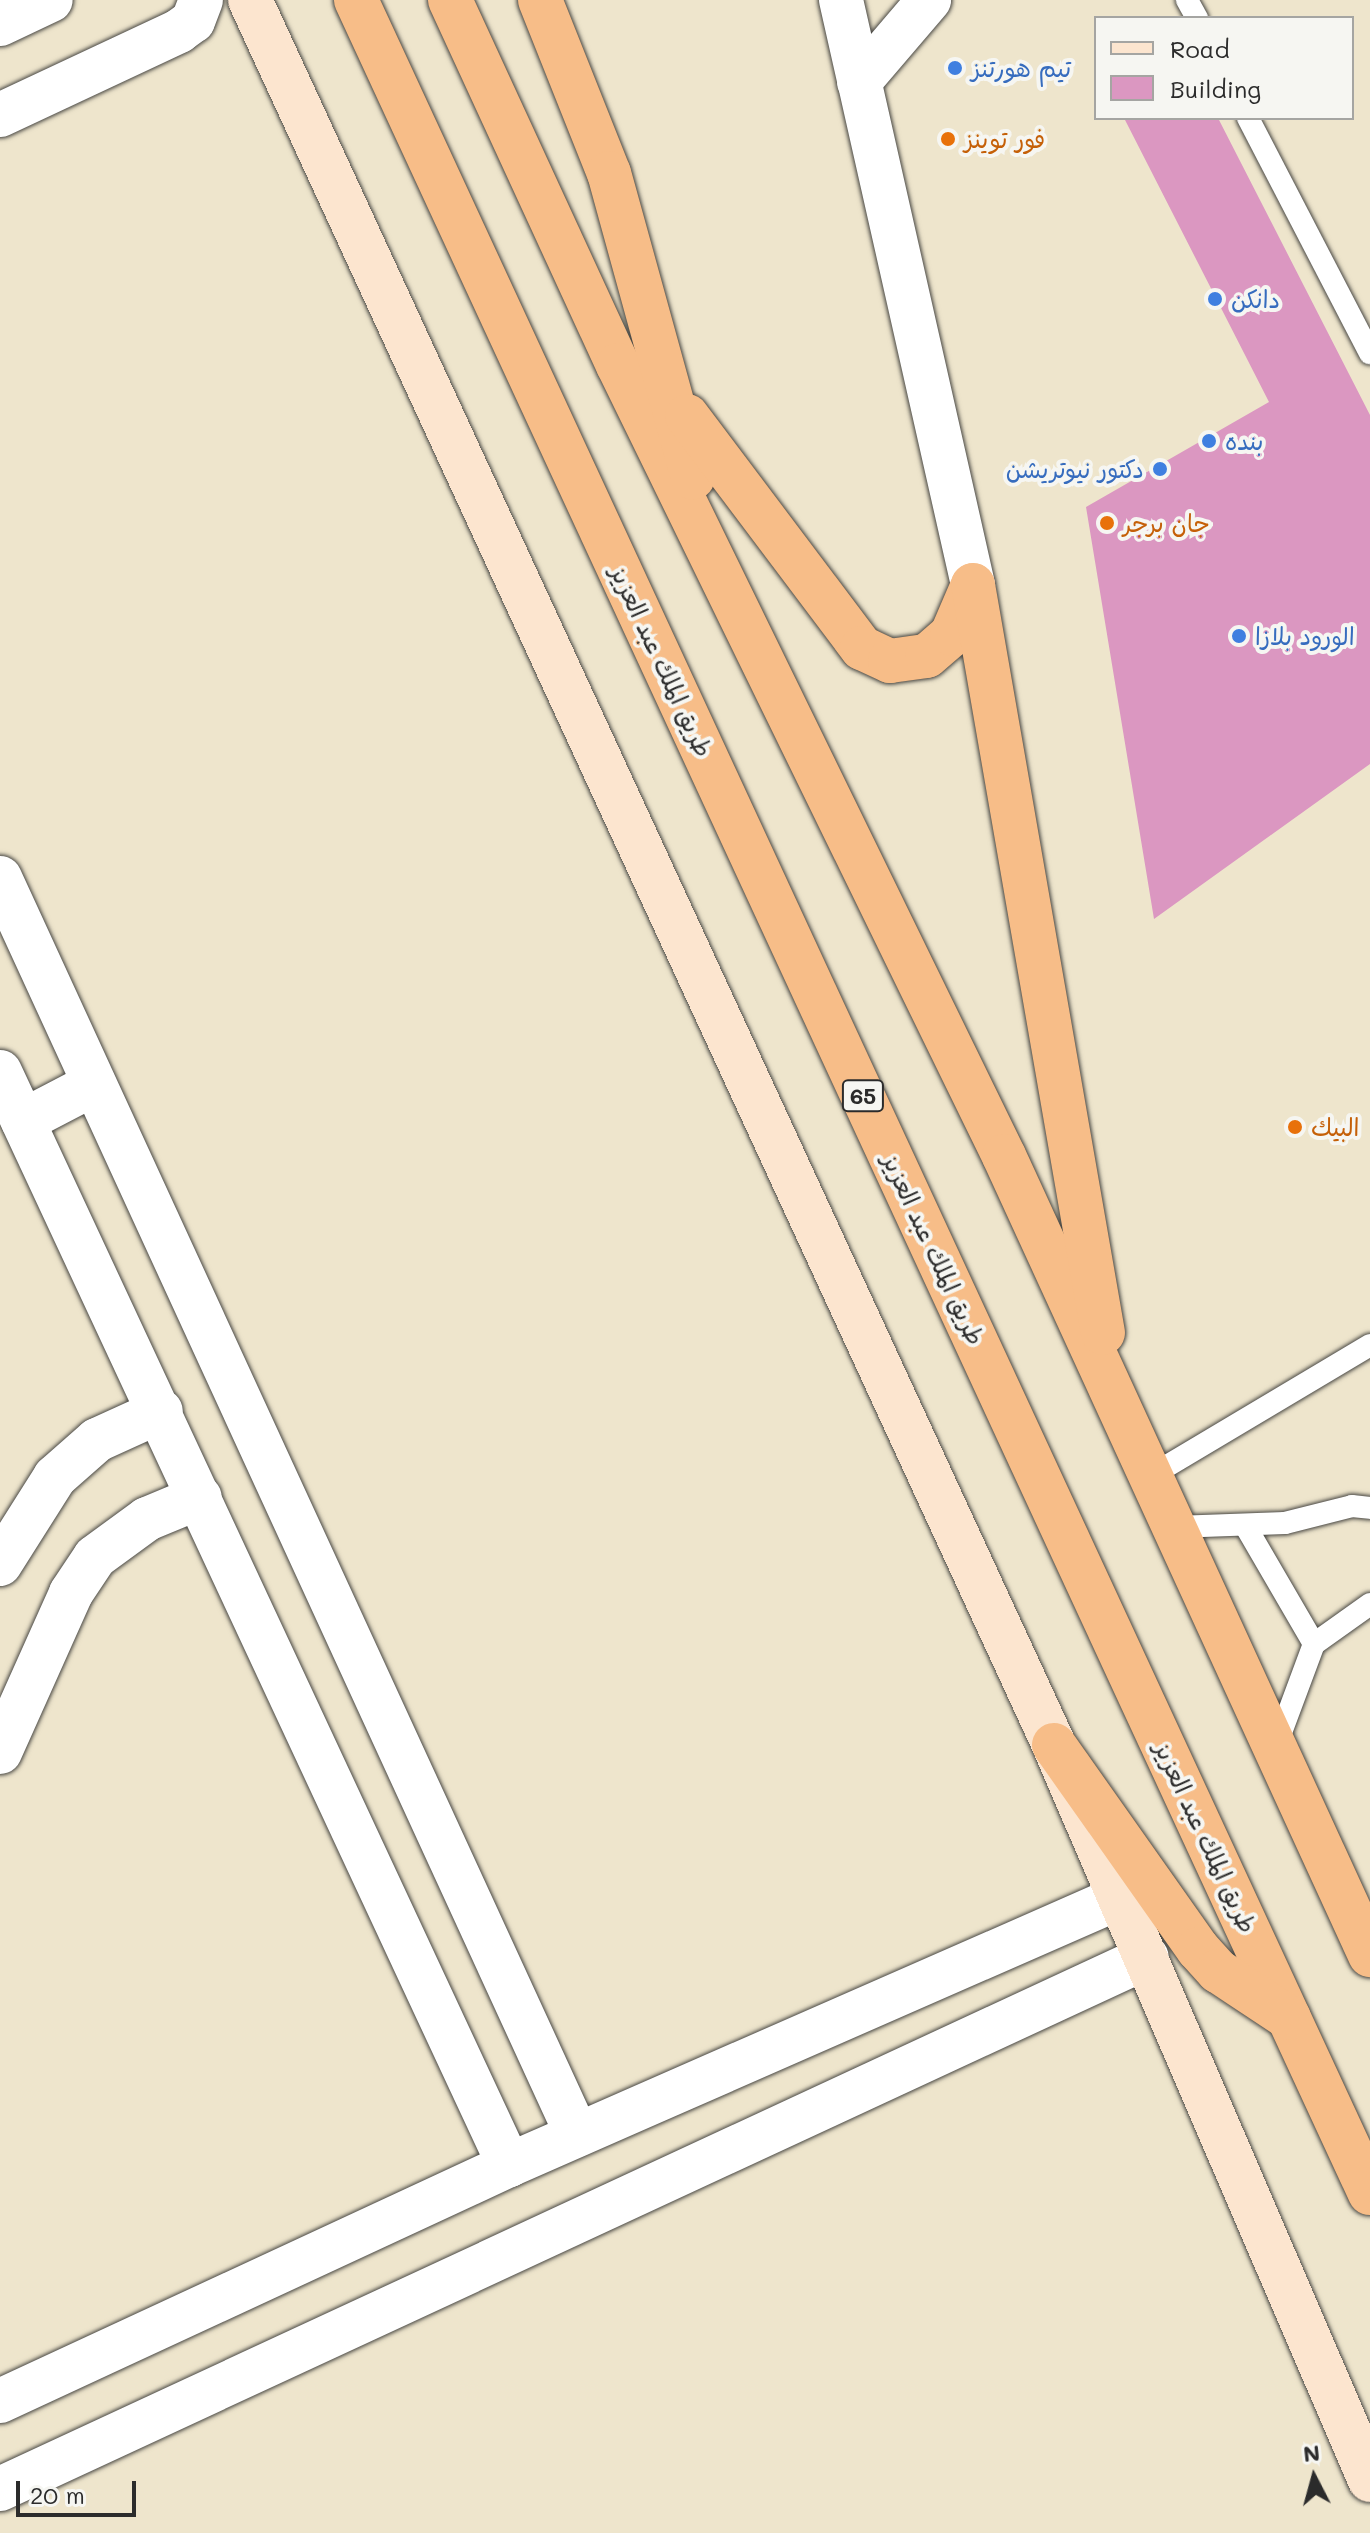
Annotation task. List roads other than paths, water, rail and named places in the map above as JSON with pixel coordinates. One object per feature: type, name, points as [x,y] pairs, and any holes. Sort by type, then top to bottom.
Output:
[{"type":"highway","name":"طريق الملك عبد العزيز","points":[[356,0],[1370,2193]]},
{"type":"highway","points":[[450,0],[714,562],[1113,1390],[1370,1955]]},
{"type":"highway","points":[[540,0],[609,173],[673,398],[714,562]]},
{"type":"highway","points":[[673,398],[832,615],[862,648],[890,661],[927,656],[952,634],[973,585]]},
{"type":"highway","points":[[973,585],[1113,1390]]},
{"type":"highway","points":[[1054,1745],[1198,1949],[1218,1971],[1289,2018]]},
{"type":"street","points":[[0,24],[51,0]]},
{"type":"street","points":[[0,115],[179,31],[193,21],[201,0]]},
{"type":"street","points":[[250,0],[1054,1745],[1370,2480]]},
{"type":"street","points":[[841,0],[973,585]]},
{"type":"street","points":[[859,82],[929,0]]},
{"type":"street","points":[[0,878],[577,2135]]},
{"type":"street","points":[[0,1072],[161,1411],[509,2165]]},
{"type":"street","points":[[23,1121],[94,1084]]},
{"type":"street","points":[[0,1564],[55,1477],[97,1440],[161,1411]]},
{"type":"street","points":[[0,1752],[71,1593],[95,1557],[147,1519],[200,1497]]},
{"type":"street","points":[[0,2401],[509,2165],[1118,1898]]},
{"type":"street","points":[[0,2489],[1147,1957]]},
{"type":"lane","points":[[1249,120],[1370,353]]},
{"type":"lane","points":[[1152,1475],[1370,1345]]},
{"type":"lane","points":[[1175,1527],[1246,1527],[1370,1508]]},
{"type":"lane","points":[[1246,1527],[1314,1644]]},
{"type":"lane","points":[[1276,1748],[1314,1644],[1370,1604]]},
{"type":"place","name":"تيم هورتنز","points":[[955,68]]},
{"type":"place","name":"فور توينز","points":[[948,139]]},
{"type":"place","name":"دانكن","points":[[1215,299]]},
{"type":"place","name":"بنده","points":[[1209,441]]},
{"type":"place","name":"دكتور نيوتريشن","points":[[1160,469]]},
{"type":"place","name":"جان برجر","points":[[1107,523]]},
{"type":"place","name":"الورود بلازا","points":[[1239,636]]},
{"type":"place","name":"البيك","points":[[1295,1127]]}]
